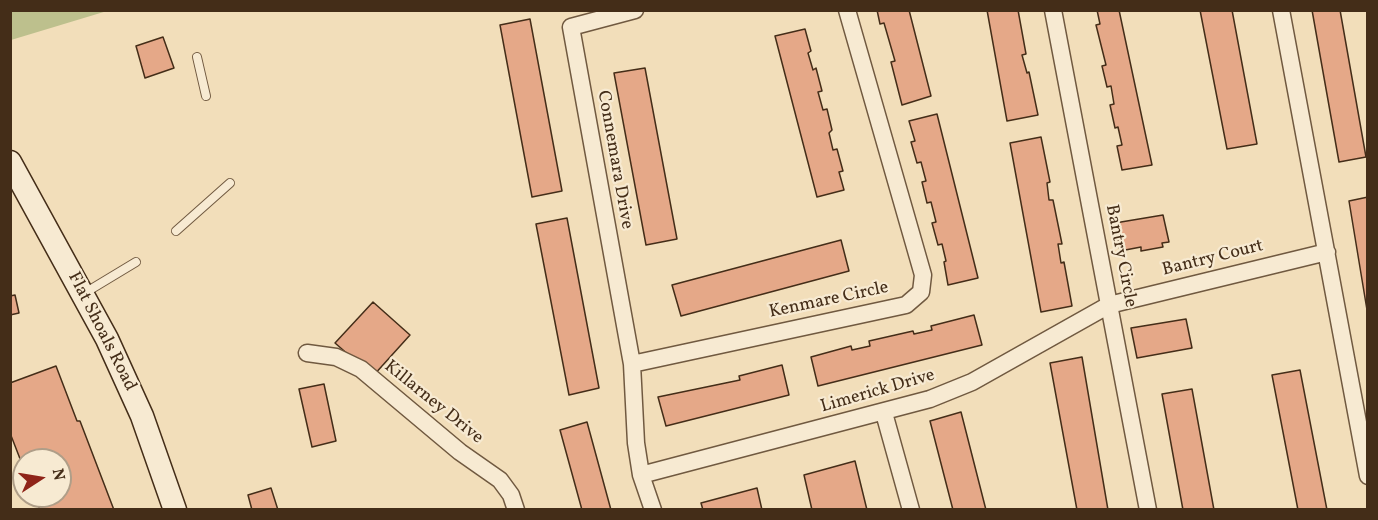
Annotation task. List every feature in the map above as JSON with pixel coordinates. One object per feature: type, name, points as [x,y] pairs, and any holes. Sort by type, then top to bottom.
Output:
[{"type":"street","name":"Connemara Drive","points":[[632,364],[571,27],[635,10]]},
{"type":"street","name":"Kenmare Circle","points":[[632,364],[906,305],[921,292],[923,275],[847,10]]},
{"type":"street","name":"Bantry Circle","points":[[1053,10],[1148,510]]},
{"type":"street","points":[[1281,10],[1368,476]]},
{"type":"street","name":"Flat Shoals Road","points":[[12,167],[107,339],[142,416],[175,510]]},
{"type":"street","name":"Bantry Court","points":[[1109,304],[1327,252]]},
{"type":"street","name":"Limerick Drive","points":[[641,475],[884,413],[930,399],[972,382],[1109,304]]},
{"type":"street","name":"Killarney Drive","points":[[308,353],[336,357],[361,369],[460,452],[500,480],[511,495],[516,510]]},
{"type":"street","points":[[632,364],[636,443],[641,475],[653,510]]},
{"type":"street","points":[[884,413],[911,510]]},
{"type":"lane","points":[[197,57],[206,96]]},
{"type":"lane","points":[[176,231],[230,183]]},
{"type":"lane","points":[[82,294],[136,262]]},
{"type":"green space","points":[[11,10],[107,10],[107,11],[11,40]]},
{"type":"building","points":[[877,10],[909,10],[931,96],[902,105],[891,62],[895,61],[884,23],[880,24]]},
{"type":"building","points":[[987,10],[1018,10],[1026,54],[1022,55],[1027,73],[1029,72],[1038,115],[1007,121]]},
{"type":"building","points":[[1097,10],[1119,10],[1152,165],[1122,170],[1117,146],[1122,145],[1118,127],[1115,128],[1110,105],[1114,104],[1111,86],[1107,87],[1102,66],[1106,65],[1096,25],[1100,24]]},
{"type":"building","points":[[1200,10],[1232,10],[1257,144],[1227,149]]},
{"type":"building","points":[[1312,10],[1340,10],[1366,157],[1339,162]]},
{"type":"building","points":[[530,19],[562,191],[532,197],[500,25]]},
{"type":"building","points":[[805,29],[811,51],[808,53],[813,70],[816,68],[822,91],[818,92],[823,110],[827,109],[832,130],[829,133],[833,150],[837,149],[843,171],[839,172],[844,190],[817,197],[775,36]]},
{"type":"building","points":[[163,37],[174,68],[145,78],[136,46]]},
{"type":"building","points":[[645,68],[677,239],[646,245],[614,73]]},
{"type":"building","points":[[937,114],[978,278],[948,285],[942,244],[938,245],[932,223],[936,222],[931,202],[927,203],[922,182],[926,181],[921,162],[917,163],[911,142],[915,141],[909,121]]},
{"type":"building","points":[[1041,137],[1050,182],[1047,183],[1049,200],[1053,200],[1062,244],[1058,244],[1061,263],[1064,262],[1072,306],[1041,312],[1010,143]]},
{"type":"building","points":[[1368,197],[1368,316],[1349,201]]},
{"type":"building","points":[[1163,215],[1169,242],[1162,243],[1163,247],[1141,251],[1141,247],[1120,251],[1115,223]]},
{"type":"building","points":[[567,218],[599,388],[569,395],[536,224]]},
{"type":"building","points":[[841,240],[849,271],[681,316],[672,285]]},
{"type":"building","points":[[15,295],[19,313],[10,315],[10,296]]},
{"type":"building","points":[[373,302],[410,335],[373,376],[335,343]]},
{"type":"building","points":[[974,315],[982,345],[818,386],[811,357],[851,346],[852,350],[870,346],[869,341],[913,331],[914,334],[932,330],[931,326]]},
{"type":"building","points":[[1186,319],[1192,348],[1137,358],[1131,328]]},
{"type":"building","points":[[1082,357],[1108,510],[1077,510],[1050,363]]},
{"type":"building","points":[[782,365],[789,395],[666,426],[658,397],[740,380],[739,376]]},
{"type":"building","points":[[56,366],[114,510],[40,510],[39,508],[72,508],[72,448],[16,448],[10,433],[10,383]]},
{"type":"building","points":[[1300,370],[1327,510],[1298,510],[1272,375]]},
{"type":"building","points":[[324,384],[336,441],[312,447],[299,389]]},
{"type":"building","points":[[1192,389],[1214,510],[1183,510],[1162,394]]},
{"type":"building","points":[[961,412],[986,510],[953,510],[930,421]]},
{"type":"building","points":[[587,422],[611,510],[582,510],[560,430]]},
{"type":"building","points":[[855,461],[867,510],[812,510],[804,475]]},
{"type":"building","points":[[271,488],[278,510],[252,510],[248,495]]},
{"type":"building","points":[[757,488],[762,510],[703,510],[701,503]]}]
